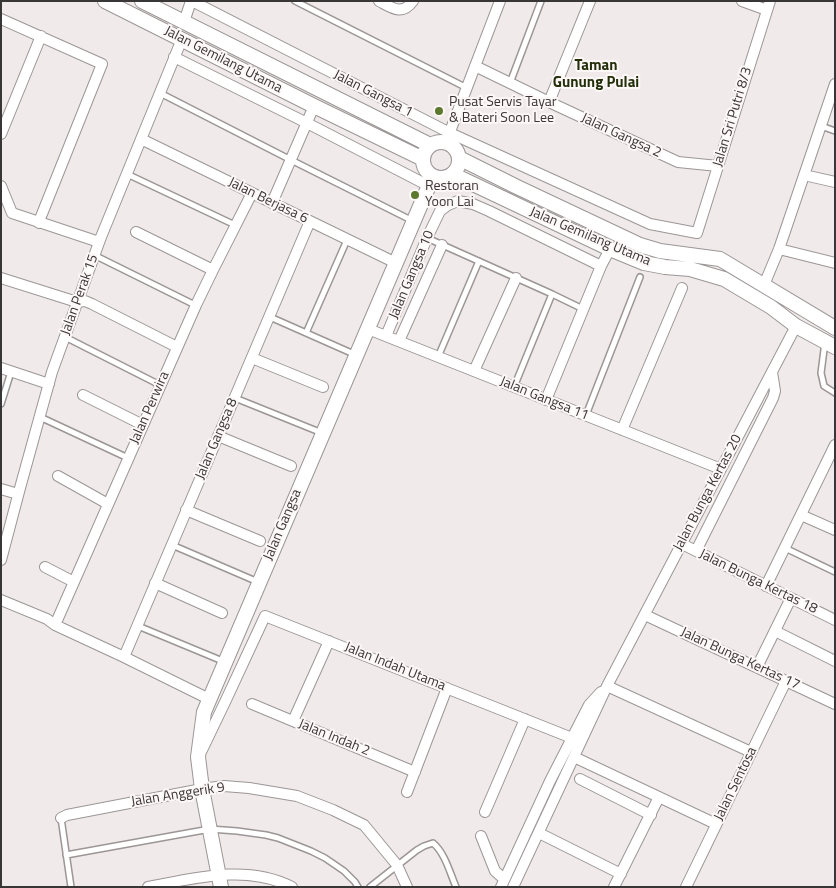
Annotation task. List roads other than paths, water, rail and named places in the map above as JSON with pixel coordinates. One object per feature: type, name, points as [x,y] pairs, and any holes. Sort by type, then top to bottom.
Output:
[{"type":"main road","name":"Jalan Gemilang Utama","points":[[105,1],[423,159]]},
{"type":"main road","name":"Jalan Gemilang Utama","points":[[142,1],[430,145]]},
{"type":"main road","points":[[448,137],[460,158],[459,164],[452,174],[431,181],[423,159],[426,149],[430,145],[448,137]]},
{"type":"main road","name":"Jalan Gemilang Utama","points":[[460,158],[640,245],[660,251],[720,259],[835,328]]},
{"type":"main road","name":"Jalan Gemilang Utama","points":[[452,174],[610,249],[644,263],[690,269],[724,279],[796,326],[830,344]]},
{"type":"main road","name":"Jalan Gangsa","points":[[220,881],[202,789],[198,753],[204,712],[431,181]]},
{"type":"street","points":[[184,22],[192,1]]},
{"type":"street","name":"Jalan Gangsa 1","points":[[192,1],[448,137],[650,224],[697,232]]},
{"type":"street","points":[[379,1],[397,10],[406,8],[413,1]]},
{"type":"street","points":[[448,137],[500,1]]},
{"type":"street","points":[[549,102],[590,1]]},
{"type":"street","points":[[742,1],[768,6]]},
{"type":"street","name":"Jalan Sri Putri 8/3","points":[[697,232],[768,6]]},
{"type":"street","points":[[1,19],[102,64],[40,222]]},
{"type":"street","points":[[1,134],[41,36]]},
{"type":"street","name":"Jalan Perak 15","points":[[1,560],[49,384],[77,302],[99,242],[182,39]]},
{"type":"street","points":[[174,57],[307,123],[431,181]]},
{"type":"street","name":"Jalan Gangsa 2","points":[[475,66],[678,162],[718,166]]},
{"type":"street","points":[[764,285],[779,249],[835,84]]},
{"type":"street","points":[[272,203],[314,106]]},
{"type":"street","name":"Jalan Berjasa 6","points":[[141,140],[396,263]]},
{"type":"street","points":[[804,175],[835,182]]},
{"type":"street","points":[[1,186],[12,213],[99,242]]},
{"type":"street","name":"Jalan Perwira","points":[[55,625],[196,305],[252,193]]},
{"type":"street","points":[[495,194],[504,210],[504,218]]},
{"type":"street","name":"Jalan Gangsa 10","points":[[386,336],[440,211],[458,201],[473,204],[504,218],[600,266]]},
{"type":"street","name":"Jalan Gangsa 8","points":[[124,657],[310,221]]},
{"type":"street","points":[[136,232],[213,270]]},
{"type":"street","points":[[399,341],[442,245]]},
{"type":"street","points":[[546,400],[600,266],[610,249]]},
{"type":"street","points":[[779,249],[835,262]]},
{"type":"street","points":[[1,278],[77,302],[85,301],[177,347]]},
{"type":"street","points":[[474,371],[516,278]]},
{"type":"street","points":[[622,430],[682,288]]},
{"type":"street","name":"Jalan Bunga Kertas 20","points":[[607,686],[796,326]]},
{"type":"street","name":"Jalan Gangsa 11","points":[[368,329],[721,469]]},
{"type":"street","points":[[252,358],[323,387]]},
{"type":"street","points":[[6,369],[49,384]]},
{"type":"street","name":"Jalan Bunga Kertas 20","points":[[696,551],[773,398],[775,391],[772,372]]},
{"type":"street","points":[[83,395],[143,425]]},
{"type":"street","points":[[218,436],[291,466]]},
{"type":"street","points":[[766,586],[835,446]]},
{"type":"street","points":[[58,476],[108,504]]},
{"type":"street","points":[[1,489],[18,494]]},
{"type":"street","points":[[186,510],[260,541]]},
{"type":"street","points":[[801,515],[835,530]]},
{"type":"street","name":"Jalan Bunga Kertas 18","points":[[682,544],[835,620]]},
{"type":"street","points":[[45,567],[74,582]]},
{"type":"street","points":[[155,583],[222,613]]},
{"type":"street","points":[[756,667],[791,598]]},
{"type":"street","points":[[1,600],[47,619],[55,625],[209,699]]},
{"type":"street","name":"Jalan Bunga Kertas 17","points":[[645,615],[835,704]]},
{"type":"street","name":"Jalan Indah Utama","points":[[198,753],[201,752],[265,616],[572,738]]},
{"type":"street","points":[[775,631],[835,661]]},
{"type":"street","points":[[293,721],[329,641]]},
{"type":"street","name":"Jalan Sentosa","points":[[686,887],[786,681]]},
{"type":"street","points":[[502,883],[550,781],[589,705],[607,686]]},
{"type":"street","points":[[607,686],[751,752]]},
{"type":"street","points":[[513,887],[607,686]]},
{"type":"street","points":[[407,792],[447,688]]},
{"type":"street","name":"Jalan Indah 2","points":[[252,704],[415,772]]},
{"type":"street","points":[[485,812],[525,719]]},
{"type":"street","points":[[574,757],[716,824]]},
{"type":"street","points":[[580,779],[650,815]]},
{"type":"street","name":"Jalan Anggerik 9","points":[[61,818],[67,815],[224,786],[297,796],[333,810],[364,826],[397,865],[407,887]]},
{"type":"street","points":[[614,887],[659,798]]},
{"type":"street","points":[[538,833],[620,874]]},
{"type":"street","points":[[481,836],[502,883]]},
{"type":"street","points":[[148,887],[220,881],[244,874],[282,881],[292,887]]},
{"type":"lane","points":[[295,1],[467,88]]},
{"type":"lane","points":[[510,83],[541,1]]},
{"type":"lane","points":[[160,92],[414,221]]},
{"type":"lane","points":[[820,126],[835,131]]},
{"type":"lane","points":[[127,174],[236,226]]},
{"type":"lane","points":[[427,238],[583,309]]},
{"type":"lane","points":[[306,333],[347,239]]},
{"type":"lane","points":[[94,255],[196,305]]},
{"type":"lane","points":[[438,357],[479,261]]},
{"type":"lane","points":[[586,415],[640,277]]},
{"type":"lane","points":[[514,387],[552,294]]},
{"type":"lane","points":[[269,316],[356,355]]},
{"type":"lane","points":[[65,337],[160,385]]},
{"type":"lane","points":[[830,344],[821,373],[824,386],[835,393]]},
{"type":"lane","points":[[1,404],[6,369]]},
{"type":"lane","points":[[234,397],[323,433]]},
{"type":"lane","points":[[40,417],[128,458]]},
{"type":"lane","points":[[171,545],[259,582]]},
{"type":"lane","points":[[785,548],[835,572]]},
{"type":"lane","points":[[137,626],[225,662]]},
{"type":"lane","points":[[61,818],[71,887]]},
{"type":"lane","points":[[66,855],[210,829],[237,831],[266,835],[311,851],[344,871],[358,887]]},
{"type":"lane","points":[[370,887],[417,850],[433,843],[442,854],[456,887]]},
{"type":"place","name":"Pusat Servis Tayar & Bateri Soon Lee","points":[[439,111]]},
{"type":"place","name":"Restoran Yoon Lai","points":[[415,195]]},
{"type":"district","name":"Taman Gunung Pulai","points":[[596,74]]}]
